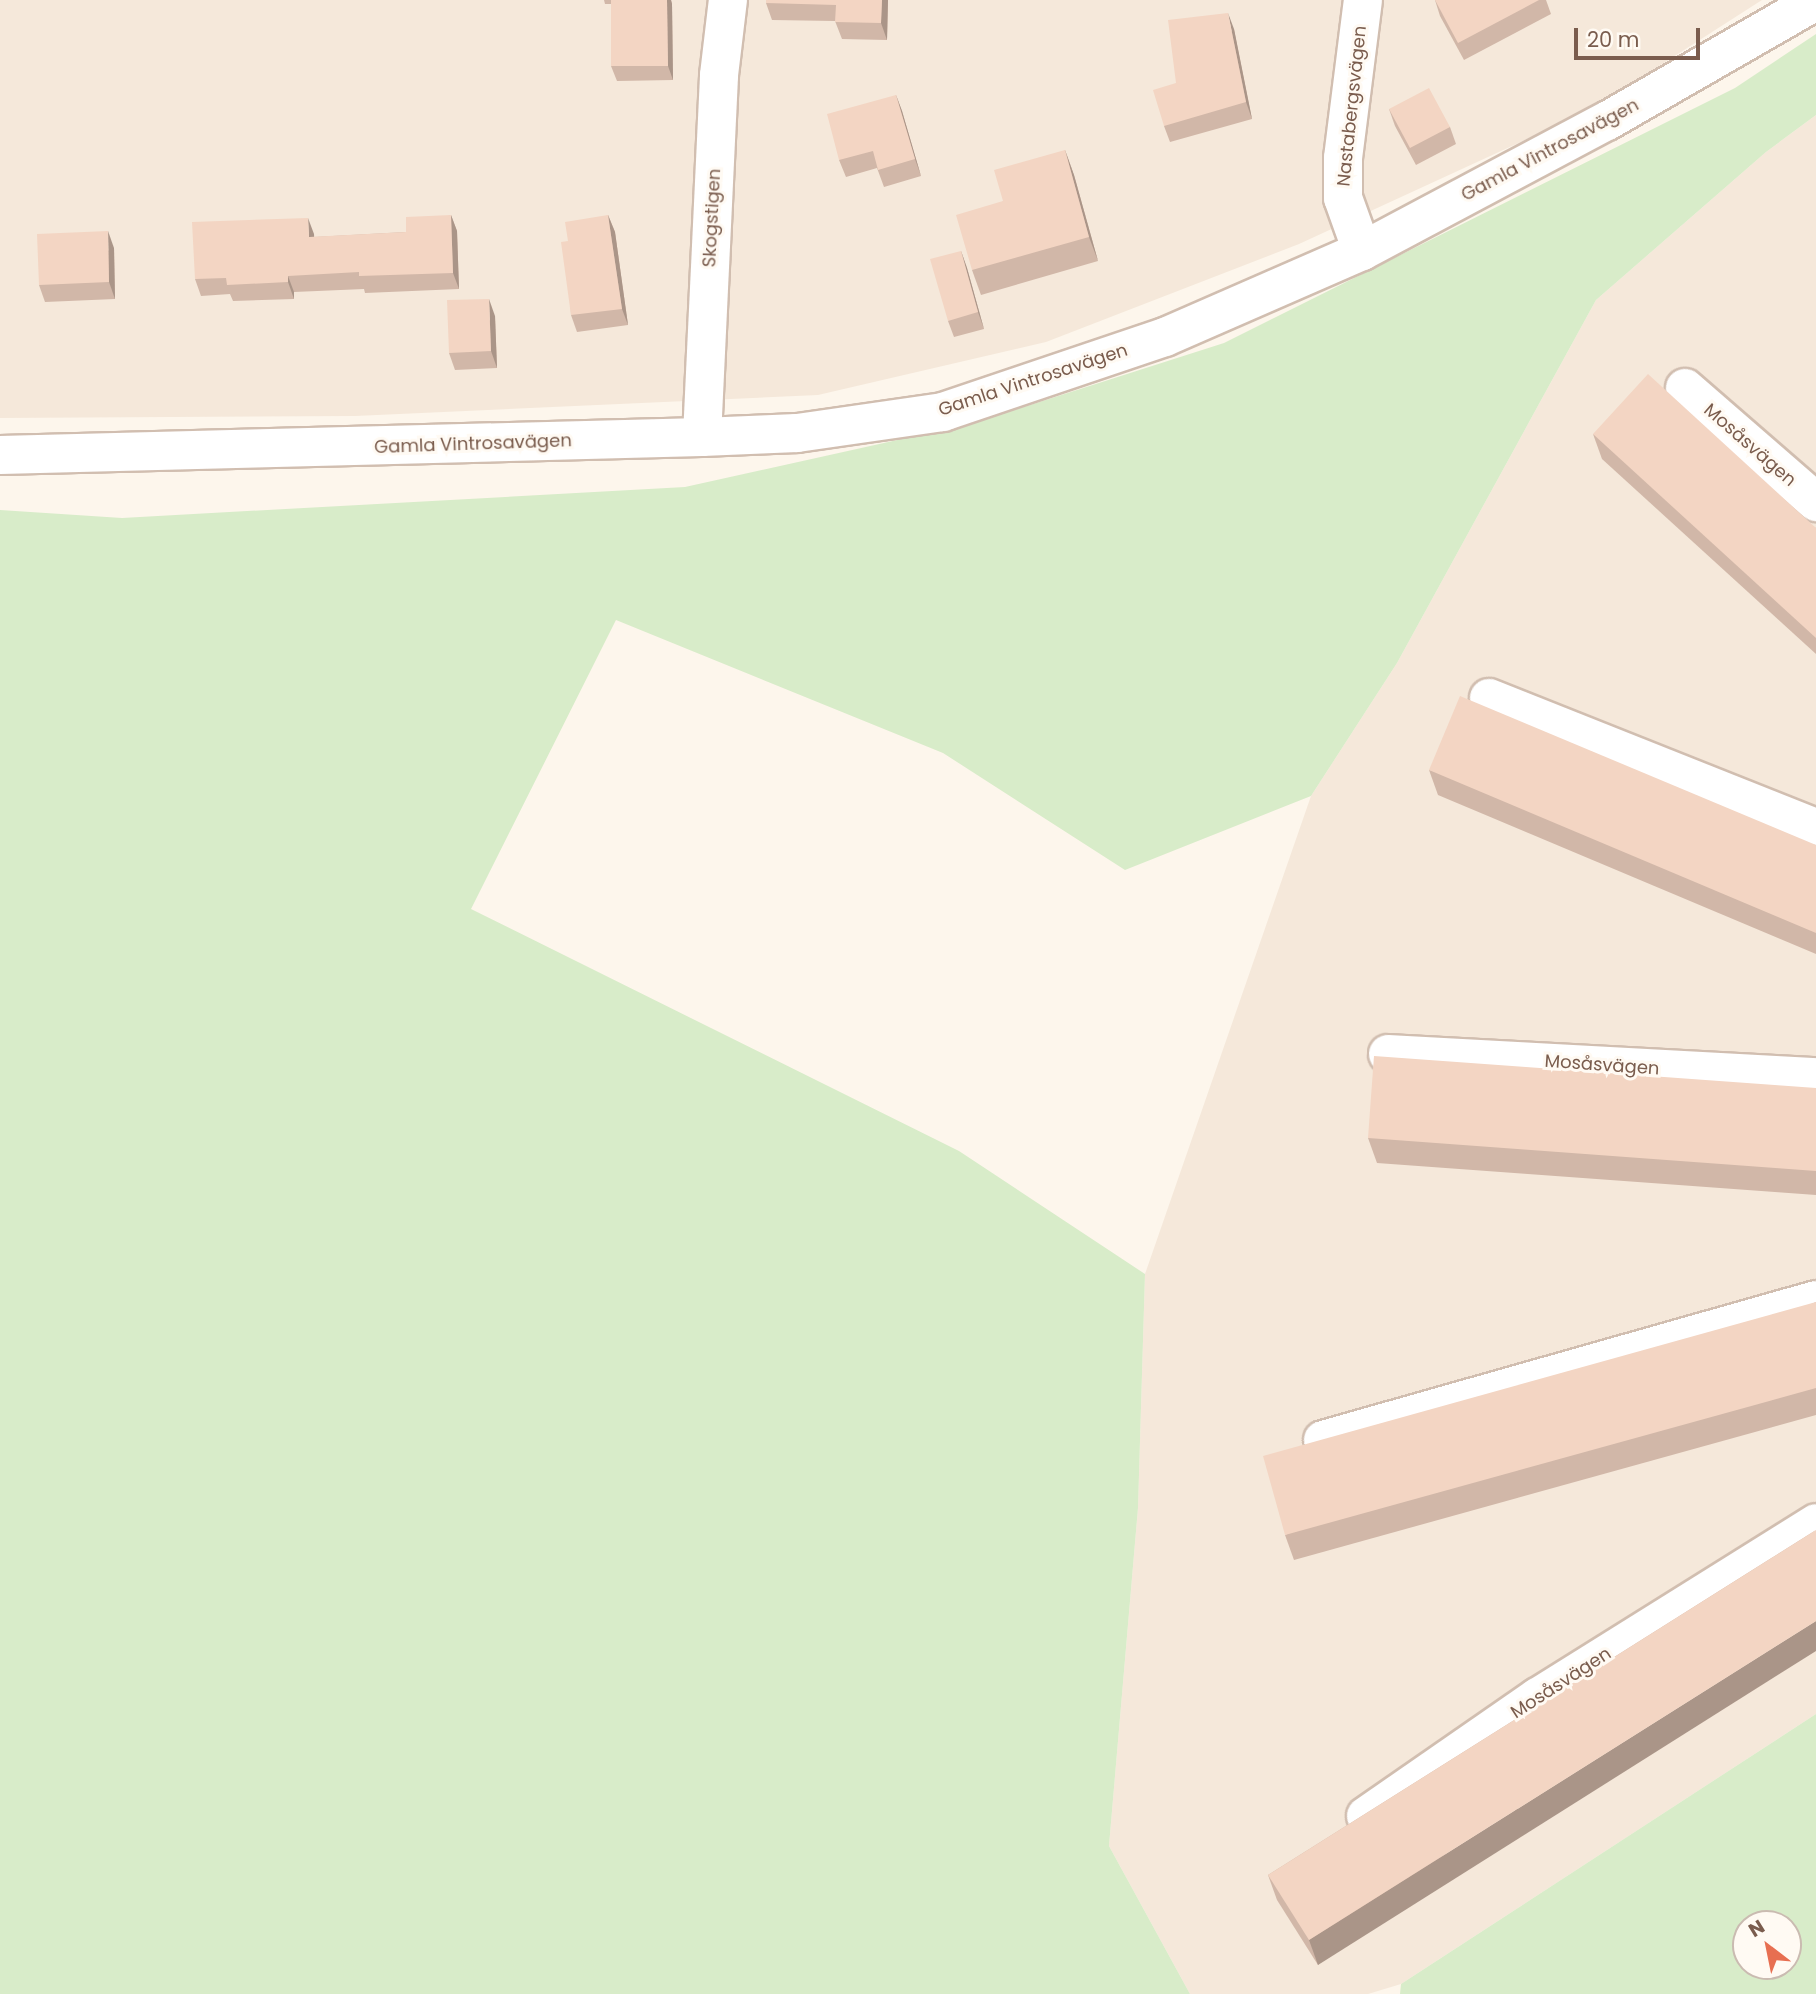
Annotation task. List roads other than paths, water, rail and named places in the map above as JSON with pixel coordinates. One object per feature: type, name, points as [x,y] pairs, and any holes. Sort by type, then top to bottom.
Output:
[{"type":"street","name":"Skogstigen","points":[[702,437],[719,75],[728,0]]},
{"type":"street","name":"Nastabergsvägen","points":[[1362,251],[1343,198],[1343,158],[1363,0]]},
{"type":"street","name":"Gamla Vintrosavägen","points":[[0,455],[797,433],[943,412],[1165,337],[1362,251],[1607,121],[1816,1]]},
{"type":"street","name":"Mosåsvägen","points":[[1685,388],[1816,502]]},
{"type":"street","points":[[1489,698],[1816,828]]},
{"type":"street","name":"Mosåsvägen","points":[[1388,1054],[1816,1077]]},
{"type":"street","points":[[1292,1450],[1816,1300]]},
{"type":"street","name":"Mosåsvägen","points":[[1335,1838],[1538,1697],[1816,1523]]}]
